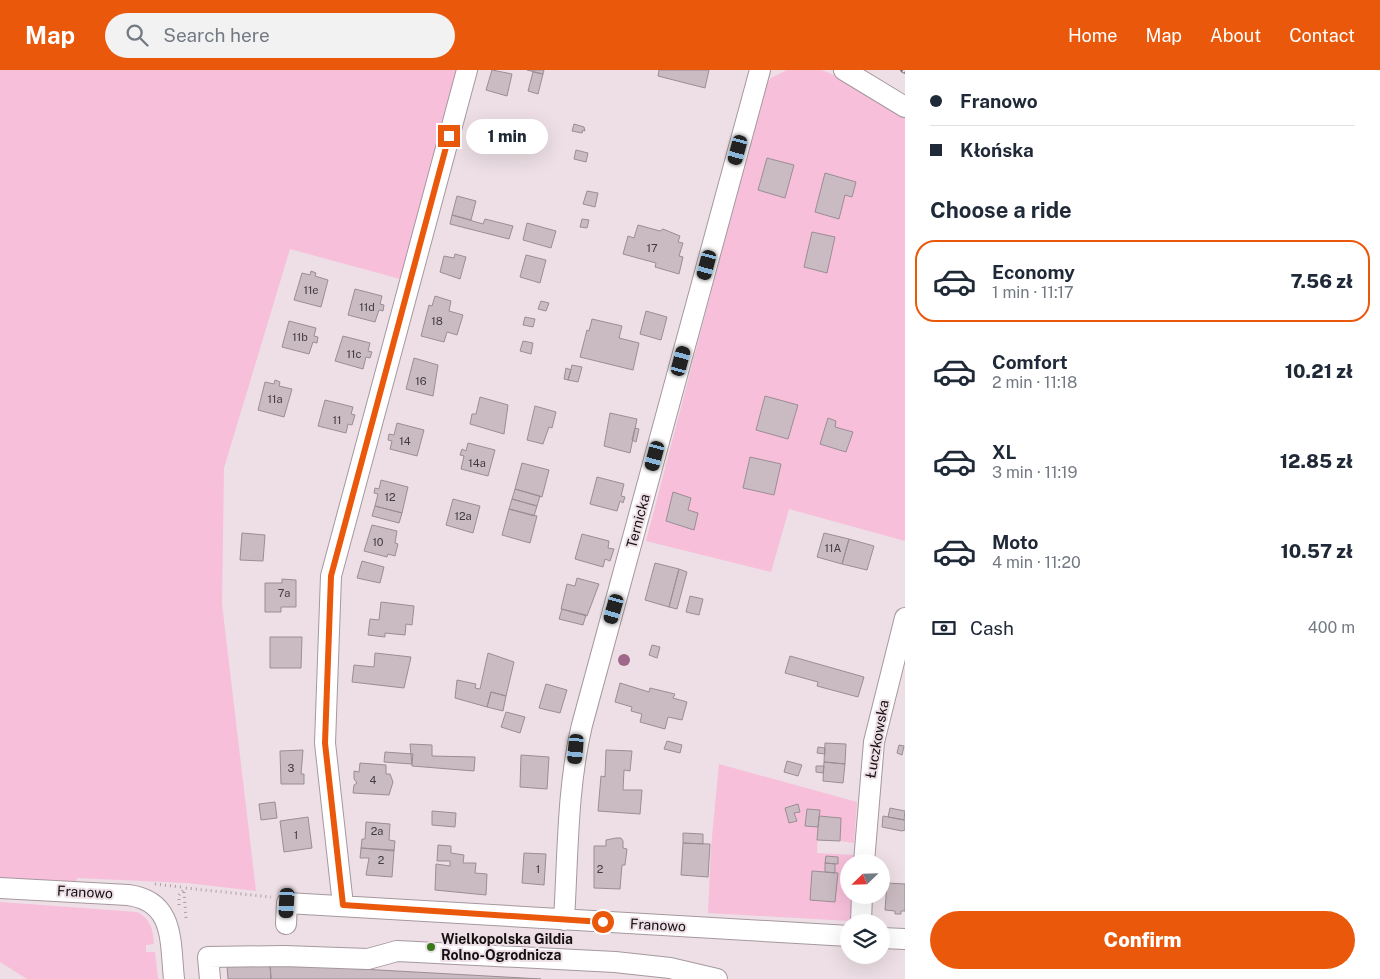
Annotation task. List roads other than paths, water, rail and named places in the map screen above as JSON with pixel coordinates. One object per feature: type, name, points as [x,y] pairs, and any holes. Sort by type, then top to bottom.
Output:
[{"type":"street","points":[[343,905],[325,743],[331,576],[467,70]]},
{"type":"street","name":"Ternicka","points":[[564,920],[575,758],[582,725],[760,70]]},
{"type":"street","points":[[844,70],[905,107]]},
{"type":"street","name":"Łuczkowska","points":[[865,854],[874,742],[905,618]]},
{"type":"street","name":"Franowo","points":[[0,888],[136,896],[150,901],[163,914],[169,931],[174,979]]},
{"type":"street","name":"Franowo","points":[[286,924],[287,903],[840,935]]},
{"type":"street","points":[[890,938],[905,939]]},
{"type":"street","points":[[210,979],[208,957],[284,956],[368,959],[397,951],[712,978]]},
{"type":"place","name":"Wielkopolska Gildia Rolno-Ogrodnicza","points":[[431,947]]}]
